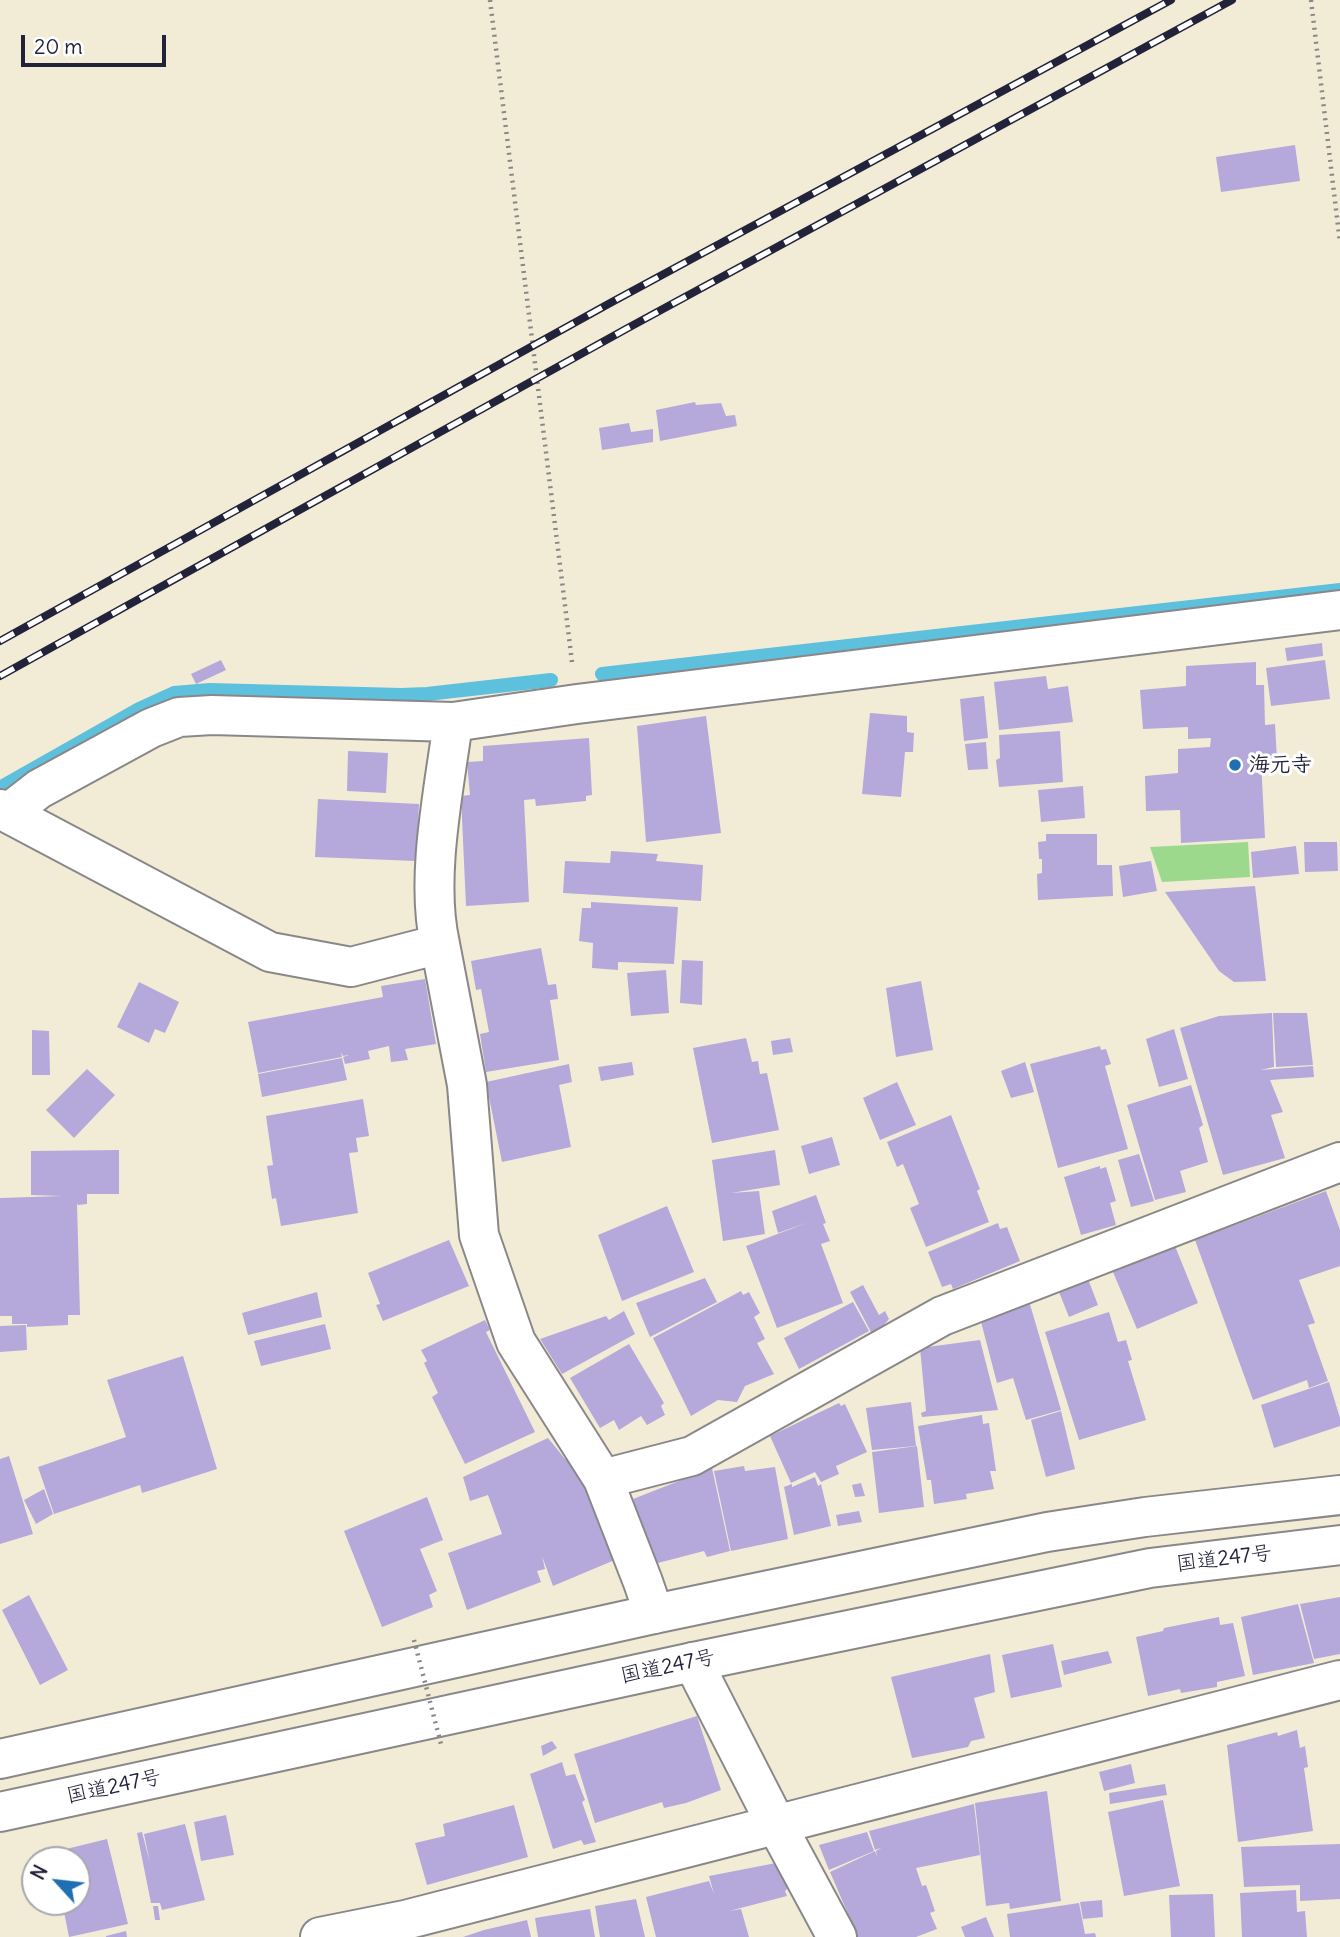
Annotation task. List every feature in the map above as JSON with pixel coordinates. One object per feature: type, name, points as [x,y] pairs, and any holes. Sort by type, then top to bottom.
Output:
[{"type":"main road","points":[[440,944],[351,967],[270,952],[4,811],[151,728],[179,718],[212,715],[453,722],[577,704],[1340,610]]},
{"type":"main road","points":[[453,722],[435,860],[435,922],[467,1086],[479,1235],[516,1342],[603,1479],[654,1614]]},
{"type":"main road","points":[[603,1479],[692,1456],[942,1316],[1340,1162]]},
{"type":"main road","points":[[0,1759],[654,1614],[1059,1530],[1145,1517],[1340,1495]]},
{"type":"main road","name":"国道247号","points":[[0,1812],[693,1662],[1150,1568],[1340,1545]]},
{"type":"main road","points":[[693,1662],[837,1937]]},
{"type":"main road","points":[[320,1937],[405,1920],[1340,1680]]},
{"type":"path","points":[[490,0],[577,704]]},
{"type":"path","points":[[1311,0],[1340,243]]},
{"type":"path","points":[[414,1640],[442,1748]]},
{"type":"green space","points":[[1248,842],[1250,877],[1162,882],[1150,847]]},
{"type":"building","points":[[1295,145],[1300,181],[1221,192],[1216,157]]},
{"type":"building","points":[[695,402],[696,405],[721,403],[726,416],[735,415],[737,426],[660,441],[656,410]]},
{"type":"building","points":[[629,423],[631,432],[653,429],[653,442],[602,450],[599,428]]},
{"type":"building","points":[[1322,643],[1323,656],[1287,661],[1285,648]]},
{"type":"building","points":[[221,660],[226,670],[196,684],[191,674]]},
{"type":"building","points":[[1325,660],[1330,699],[1271,706],[1266,668]]},
{"type":"building","points":[[1256,662],[1256,685],[1264,685],[1265,725],[1275,724],[1277,760],[1261,760],[1265,838],[1181,843],[1180,810],[1146,811],[1145,776],[1178,773],[1178,749],[1210,747],[1211,738],[1188,739],[1188,727],[1143,729],[1140,690],[1186,686],[1186,666]]},
{"type":"building","points":[[1046,676],[1048,689],[1068,686],[1073,722],[999,730],[994,682]]},
{"type":"building","points":[[984,696],[988,738],[964,741],[960,699]]},
{"type":"building","points":[[870,713],[907,716],[907,732],[914,733],[913,752],[905,752],[901,797],[862,794]]},
{"type":"building","points":[[706,716],[721,833],[646,842],[637,726]]},
{"type":"building","points":[[1060,731],[1063,782],[999,787],[996,760],[1000,758],[999,735]]},
{"type":"building","points":[[589,738],[592,795],[586,796],[586,801],[536,806],[535,799],[524,800],[529,902],[466,906],[461,796],[470,795],[467,762],[483,761],[483,746]]},
{"type":"building","points":[[986,742],[988,769],[968,770],[965,744]]},
{"type":"building","points":[[348,751],[388,753],[386,793],[347,791]]},
{"type":"building","points":[[1083,786],[1085,818],[1041,822],[1038,790]]},
{"type":"building","points":[[318,799],[419,804],[416,861],[315,857]]},
{"type":"building","points":[[1046,834],[1097,834],[1097,865],[1112,865],[1113,896],[1038,900],[1037,874],[1042,873],[1042,859],[1039,859],[1038,842],[1046,841]]},
{"type":"building","points":[[1304,842],[1337,842],[1338,871],[1305,872]]},
{"type":"building","points":[[1296,846],[1299,874],[1253,878],[1251,852]]},
{"type":"building","points":[[611,851],[658,854],[656,861],[703,865],[701,901],[563,893],[565,861],[610,863]]},
{"type":"building","points":[[1151,861],[1157,891],[1123,897],[1119,866]]},
{"type":"building","points":[[1255,886],[1266,981],[1234,982],[1219,971],[1165,892]]},
{"type":"building","points":[[591,902],[678,907],[674,964],[618,962],[618,970],[592,968],[593,943],[579,941],[582,908],[591,908]]},
{"type":"building","points":[[541,948],[548,985],[556,984],[558,999],[550,1000],[559,1060],[486,1072],[480,1034],[489,1032],[481,989],[476,990],[471,961]]},
{"type":"building","points":[[682,960],[703,961],[702,1005],[680,1003]]},
{"type":"building","points":[[666,970],[669,1013],[631,1016],[627,973]]},
{"type":"building","points":[[425,979],[436,1044],[405,1049],[408,1060],[391,1062],[389,1046],[368,1051],[370,1059],[345,1064],[343,1057],[349,1055],[343,1056],[341,1052],[342,1057],[258,1073],[248,1022],[383,997],[381,986]]},
{"type":"building","points":[[921,981],[933,1050],[896,1057],[886,988]]},
{"type":"building","points":[[139,982],[179,1002],[165,1033],[155,1029],[149,1043],[117,1027]]},
{"type":"building","points":[[1272,1013],[1274,1067],[1260,1070],[1313,1066],[1314,1077],[1270,1080],[1283,1112],[1271,1115],[1285,1158],[1223,1175],[1180,1028],[1219,1016]]},
{"type":"building","points":[[1273,1013],[1307,1013],[1313,1065],[1276,1067]]},
{"type":"building","points":[[1174,1029],[1188,1079],[1159,1087],[1146,1039]]},
{"type":"building","points":[[32,1030],[49,1031],[50,1075],[32,1075]]},
{"type":"building","points":[[746,1038],[752,1062],[758,1061],[760,1074],[767,1073],[779,1130],[712,1143],[693,1048]]},
{"type":"building","points":[[790,1038],[793,1052],[773,1055],[771,1041]]},
{"type":"building","points":[[1100,1046],[1101,1050],[1106,1049],[1111,1064],[1105,1066],[1128,1149],[1058,1168],[1030,1064]]},
{"type":"building","points":[[342,1058],[347,1080],[262,1097],[258,1074]]},
{"type":"building","points":[[632,1062],[634,1075],[601,1081],[598,1067]]},
{"type":"building","points":[[1025,1062],[1034,1092],[1011,1098],[1001,1071]]},
{"type":"building","points":[[569,1064],[572,1082],[559,1085],[571,1147],[502,1162],[486,1082]]},
{"type":"building","points":[[87,1069],[115,1095],[74,1138],[46,1110]]},
{"type":"building","points":[[897,1082],[916,1125],[880,1140],[863,1098]]},
{"type":"building","points":[[1191,1085],[1203,1125],[1199,1128],[1208,1162],[1180,1171],[1186,1192],[1155,1200],[1127,1105]]},
{"type":"building","points":[[363,1099],[369,1136],[356,1138],[358,1152],[349,1153],[358,1213],[281,1226],[276,1198],[272,1199],[267,1166],[273,1165],[266,1116]]},
{"type":"building","points":[[951,1115],[980,1189],[977,1191],[989,1222],[926,1247],[910,1208],[919,1204],[903,1164],[897,1167],[887,1142]]},
{"type":"building","points":[[832,1137],[840,1165],[809,1174],[801,1146]]},
{"type":"building","points":[[119,1150],[119,1194],[87,1194],[87,1204],[77,1203],[80,1315],[68,1315],[68,1325],[27,1327],[27,1324],[12,1324],[12,1316],[0,1316],[0,1198],[62,1196],[31,1195],[31,1151]]},
{"type":"building","points":[[775,1150],[780,1185],[731,1193],[759,1191],[765,1234],[723,1241],[712,1160]]},
{"type":"building","points":[[1139,1154],[1154,1201],[1131,1207],[1118,1160]]},
{"type":"building","points":[[1100,1166],[1100,1169],[1106,1167],[1116,1201],[1110,1203],[1116,1225],[1081,1235],[1064,1177]]},
{"type":"building","points":[[1326,1191],[1340,1230],[1340,1266],[1299,1280],[1315,1323],[1308,1325],[1328,1381],[1309,1388],[1307,1380],[1253,1400],[1195,1240]]},
{"type":"building","points":[[816,1195],[830,1241],[821,1244],[843,1303],[777,1328],[746,1246],[809,1222],[778,1233],[772,1211]]},
{"type":"building","points":[[667,1206],[694,1272],[622,1301],[598,1235]]},
{"type":"building","points":[[998,1223],[1000,1229],[1007,1227],[1020,1261],[953,1289],[951,1284],[942,1287],[928,1252]]},
{"type":"building","points":[[449,1240],[469,1286],[383,1321],[376,1305],[380,1304],[368,1273]]},
{"type":"building","points":[[1175,1246],[1198,1303],[1137,1329],[1113,1272]]},
{"type":"building","points":[[705,1278],[717,1302],[650,1337],[636,1303]]},
{"type":"building","points":[[1088,1279],[1098,1305],[1069,1317],[1059,1292]]},
{"type":"building","points":[[863,1285],[879,1315],[885,1311],[889,1319],[869,1338],[867,1335],[872,1334],[850,1292]]},
{"type":"building","points":[[741,1291],[743,1295],[749,1292],[760,1313],[754,1317],[765,1339],[757,1343],[774,1374],[745,1386],[737,1402],[718,1400],[691,1416],[653,1338]]},
{"type":"building","points":[[317,1292],[322,1317],[248,1335],[242,1313]]},
{"type":"building","points":[[1029,1301],[1061,1410],[1026,1420],[1013,1378],[997,1383],[980,1318]]},
{"type":"building","points":[[853,1302],[869,1331],[799,1369],[784,1338]]},
{"type":"building","points":[[624,1311],[635,1334],[562,1374],[540,1339],[606,1316],[609,1320]]},
{"type":"building","points":[[1109,1312],[1118,1342],[1126,1340],[1132,1360],[1128,1361],[1146,1420],[1079,1440],[1045,1332]]},
{"type":"building","points":[[485,1320],[490,1330],[486,1332],[535,1432],[465,1464],[432,1397],[438,1393],[421,1350]]},
{"type":"building","points":[[325,1324],[331,1349],[261,1366],[254,1341]]},
{"type":"building","points":[[26,1325],[27,1350],[0,1352],[0,1326]]},
{"type":"building","points":[[980,1340],[998,1410],[922,1417],[921,1413],[926,1411],[920,1348]]},
{"type":"building","points":[[629,1344],[664,1403],[661,1406],[665,1415],[647,1425],[641,1416],[619,1430],[614,1420],[600,1428],[570,1378]]},
{"type":"building","points":[[183,1356],[217,1469],[142,1493],[140,1485],[54,1514],[38,1467],[126,1437],[107,1380]]},
{"type":"building","points":[[1329,1382],[1340,1426],[1274,1448],[1261,1405]]},
{"type":"building","points":[[911,1402],[916,1446],[872,1450],[866,1408]]},
{"type":"building","points":[[839,1403],[841,1406],[845,1404],[867,1452],[836,1466],[839,1474],[821,1482],[815,1472],[791,1483],[770,1436]]},
{"type":"building","points":[[1061,1411],[1075,1469],[1046,1477],[1031,1420]]},
{"type":"building","points":[[982,1415],[983,1424],[989,1423],[996,1471],[990,1471],[994,1489],[966,1494],[967,1499],[934,1504],[918,1426]]},
{"type":"building","points":[[548,1438],[565,1459],[567,1458],[581,1483],[584,1481],[617,1559],[553,1586],[542,1556],[545,1569],[537,1571],[541,1582],[467,1610],[448,1553],[502,1534],[488,1495],[470,1501],[463,1477]]},
{"type":"building","points":[[917,1446],[924,1507],[879,1513],[872,1452]]},
{"type":"building","points":[[9,1456],[33,1534],[0,1544],[0,1459]]},
{"type":"building","points":[[744,1466],[745,1471],[775,1467],[788,1539],[731,1551],[714,1471]]},
{"type":"building","points":[[712,1468],[730,1551],[707,1557],[704,1551],[654,1564],[633,1499]]},
{"type":"building","points":[[815,1477],[818,1486],[821,1484],[831,1526],[794,1535],[784,1487],[792,1484],[792,1487]]},
{"type":"building","points":[[861,1483],[865,1496],[855,1497],[852,1485]]},
{"type":"building","points":[[44,1489],[53,1514],[36,1524],[24,1500]]},
{"type":"building","points":[[427,1497],[443,1540],[420,1549],[437,1591],[429,1595],[433,1607],[382,1627],[344,1531]]},
{"type":"building","points":[[859,1511],[862,1522],[838,1526],[836,1515]]},
{"type":"building","points":[[29,1595],[68,1670],[40,1685],[2,1610]]},
{"type":"building","points":[[1340,1597],[1340,1654],[1314,1659],[1300,1604]]},
{"type":"building","points":[[1298,1604],[1314,1663],[1253,1675],[1241,1617]]},
{"type":"building","points":[[1219,1617],[1220,1625],[1233,1623],[1245,1676],[1217,1682],[1217,1687],[1181,1693],[1180,1689],[1148,1696],[1136,1637],[1163,1631],[1164,1628]]},
{"type":"building","points":[[1053,1644],[1062,1687],[1011,1698],[1002,1655]]},
{"type":"building","points":[[1108,1651],[1112,1663],[1064,1675],[1061,1661]]},
{"type":"building","points":[[990,1654],[995,1692],[974,1698],[985,1738],[971,1741],[968,1747],[912,1758],[891,1677]]},
{"type":"building","points":[[697,1716],[721,1790],[686,1803],[664,1808],[662,1802],[595,1823],[574,1754]]},
{"type":"building","points":[[1297,1730],[1300,1748],[1305,1746],[1308,1767],[1304,1768],[1313,1831],[1238,1842],[1227,1745],[1277,1732],[1278,1736]]},
{"type":"building","points":[[552,1741],[557,1748],[543,1756],[541,1746]]},
{"type":"building","points":[[562,1762],[566,1776],[575,1774],[596,1842],[584,1845],[581,1840],[553,1849],[530,1774]]},
{"type":"building","points":[[1131,1764],[1135,1783],[1104,1791],[1099,1772]]},
{"type":"building","points":[[1165,1784],[1167,1795],[1110,1804],[1109,1793]]},
{"type":"building","points":[[1047,1791],[1061,1901],[1010,1909],[1009,1903],[986,1906],[975,1803]]},
{"type":"building","points":[[1163,1800],[1180,1886],[1124,1896],[1108,1812]]},
{"type":"building","points":[[974,1804],[980,1855],[916,1868],[922,1886],[926,1885],[935,1911],[930,1913],[937,1929],[916,1937],[858,1937],[830,1872],[875,1851],[877,1857],[876,1851],[881,1848],[875,1850],[869,1831]]},
{"type":"building","points":[[514,1805],[528,1857],[427,1885],[415,1843],[445,1836],[443,1824]]},
{"type":"building","points":[[226,1815],[234,1855],[201,1861],[194,1822]]},
{"type":"building","points":[[185,1824],[205,1900],[162,1910],[160,1903],[151,1903],[137,1833],[142,1832],[150,1863],[144,1834]]},
{"type":"building","points":[[867,1832],[874,1851],[829,1870],[819,1845]]},
{"type":"building","points":[[107,1839],[128,1924],[69,1937],[65,1916],[91,1916],[91,1846],[78,1846]]},
{"type":"building","points":[[1340,1844],[1340,1899],[1300,1901],[1300,1885],[1244,1887],[1241,1847]]},
{"type":"building","points":[[776,1863],[791,1885],[785,1891],[787,1896],[729,1911],[741,1909],[749,1937],[656,1937],[646,1897],[709,1881],[714,1894],[709,1876]]},
{"type":"building","points":[[1296,1890],[1297,1912],[1305,1911],[1307,1937],[1242,1937],[1240,1893]]},
{"type":"building","points":[[1213,1894],[1215,1937],[1171,1937],[1169,1895]]},
{"type":"building","points":[[636,1899],[645,1937],[600,1937],[595,1906]]},
{"type":"building","points":[[1102,1900],[1103,1917],[1083,1919],[1080,1902]]},
{"type":"building","points":[[1079,1903],[1085,1934],[1095,1933],[1096,1937],[1010,1937],[1007,1914]]},
{"type":"building","points":[[153,1906],[158,1906],[160,1920],[155,1920]]},
{"type":"building","points":[[590,1909],[595,1937],[538,1937],[535,1918]]},
{"type":"building","points":[[986,1917],[994,1937],[965,1937],[961,1927]]},
{"type":"building","points":[[527,1920],[531,1937],[463,1937],[484,1930]]},
{"type":"building","points":[[126,1931],[127,1937],[106,1937],[106,1936]]},
{"type":"waterway","points":[[602,674],[1340,590]]},
{"type":"waterway","points":[[3,786],[139,709],[174,693],[210,690],[401,695],[551,680]]},
{"type":"railway","points":[[0,641],[612,302],[1171,0]]},
{"type":"railway","points":[[0,676],[626,329],[1232,0]]},
{"type":"place","name":"海元寺","points":[[1235,765]]}]
